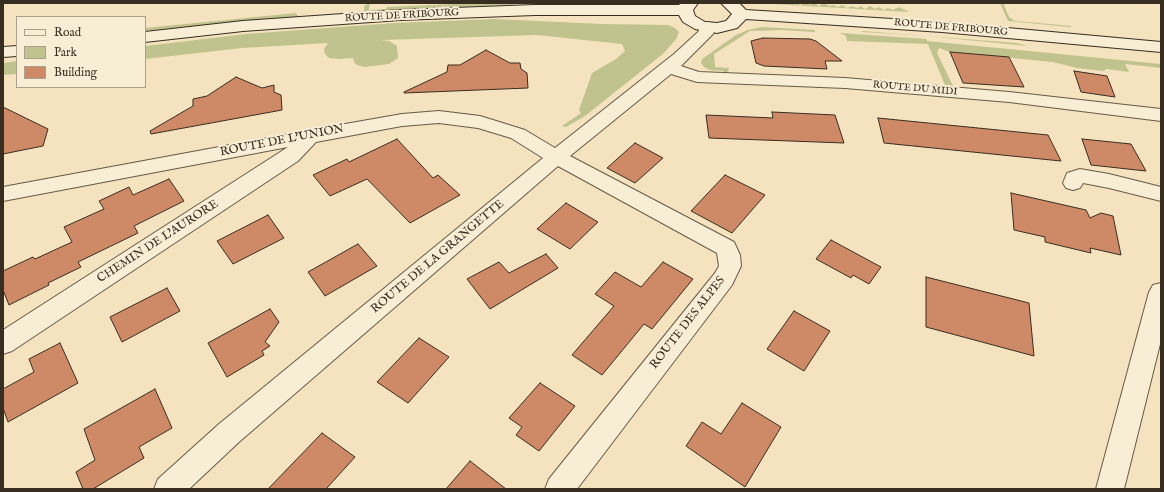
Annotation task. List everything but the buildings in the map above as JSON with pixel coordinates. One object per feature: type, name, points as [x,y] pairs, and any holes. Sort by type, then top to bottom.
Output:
[{"type":"street","name":"ROUTE DE FRIBOURG","points":[[146,37],[243,26],[400,15],[535,10],[687,7],[688,19],[694,23],[717,28],[731,25],[739,18],[735,9],[1161,47]]},
{"type":"street","name":"ROUTE DE LA GRANGETTE","points":[[168,489],[229,433],[556,157],[669,67],[705,34],[708,27]]},
{"type":"street","points":[[3,52],[16,50]]},
{"type":"street","name":"ROUTE DU MIDI","points":[[669,67],[697,77],[845,83],[955,92],[1161,115]]},
{"type":"street","name":"ROUTE DE L'UNION","points":[[3,194],[311,136],[402,120],[439,117],[480,122],[518,134],[556,157]]},
{"type":"street","name":"CHEMIN DE L'AURORE","points":[[3,343],[291,156],[311,136]]},
{"type":"street","name":"ROUTE DES ALPES","points":[[556,157],[726,248],[729,255],[730,266],[724,279],[559,489]]},
{"type":"street","points":[[1073,183],[1074,178],[1080,176],[1109,181],[1161,194]]},
{"type":"street","points":[[1110,489],[1159,299]]},
{"type":"green space","points":[[370,3],[369,10],[386,9],[387,7],[476,3],[515,4],[364,11],[364,6]]},
{"type":"green space","points":[[797,3],[800,5],[806,3],[810,5],[814,3],[819,6],[824,3],[829,6],[833,5],[838,7],[842,5],[847,8],[852,6],[857,8],[861,6],[865,9],[870,6],[875,9],[879,7],[884,10],[888,8],[893,10],[899,7],[909,12],[774,4]]},
{"type":"green space","points":[[1000,3],[1003,3],[1009,17],[1015,21],[1072,26],[1069,27],[1008,21]]},
{"type":"green space","points":[[296,13],[300,17],[146,31],[146,28]]},
{"type":"green space","points":[[495,19],[602,24],[668,25],[675,28],[679,32],[676,39],[664,53],[585,116],[566,127],[562,126],[581,113],[579,110],[592,73],[616,59],[625,51],[622,44],[537,35],[381,40],[389,41],[397,46],[398,58],[389,64],[364,67],[357,65],[353,58],[329,58],[325,54],[324,49],[328,43],[242,48],[146,59],[146,46],[246,34],[395,23]]},
{"type":"green space","points":[[762,27],[815,30],[815,32],[782,30],[750,31],[714,54],[715,67],[729,68],[727,74],[724,74],[723,71],[710,70],[704,67],[701,63],[702,59],[736,35],[748,30]]},
{"type":"green space","points":[[862,31],[1016,43],[1028,46],[926,36],[862,32]]},
{"type":"green space","points":[[840,33],[926,39],[927,41],[1161,64],[1161,68],[1125,64],[1129,72],[1107,69],[1103,71],[1077,68],[1053,62],[950,52],[939,48],[937,53],[953,86],[945,85],[928,44],[847,41],[846,36]]},
{"type":"green space","points":[[16,61],[16,74],[3,75],[3,63]]}]
